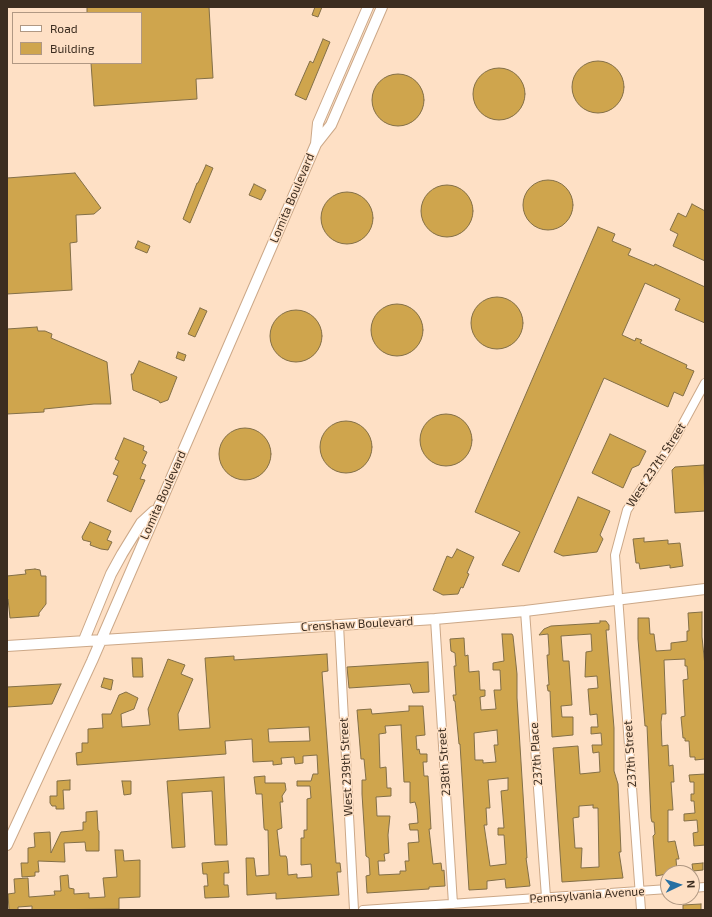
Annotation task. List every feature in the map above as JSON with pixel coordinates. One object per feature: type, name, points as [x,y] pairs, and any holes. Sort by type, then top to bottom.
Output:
[{"type":"main road","name":"Lomita Boulevard","points":[[316,144],[318,123],[368,7]]},
{"type":"main road","name":"Lomita Boulevard","points":[[7,845],[101,639],[316,144],[331,126],[382,7]]},
{"type":"main road","points":[[84,640],[111,574],[122,554],[141,523],[157,509]]},
{"type":"main road","name":"Crenshaw Boulevard","points":[[7,646],[435,619],[525,611],[705,589]]},
{"type":"street","name":"West 237th Street","points":[[619,599],[616,555],[627,510],[674,440],[705,383]]},
{"type":"street","name":"237th Street","points":[[619,599],[640,910]]},
{"type":"street","name":"237th Place","points":[[525,611],[546,898]]},
{"type":"street","name":"238th Street","points":[[435,619],[453,904]]},
{"type":"street","name":"West 239th Street","points":[[338,625],[354,910]]},
{"type":"street","name":"Pennsylvania Avenue","points":[[363,910],[660,890]]},
{"type":"building","points":[[87,7],[209,7],[213,78],[196,79],[197,99],[94,106],[91,64],[142,64],[142,12],[87,12]]},
{"type":"building","points":[[315,7],[322,7],[318,17],[312,15]]},
{"type":"building","points":[[323,39],[330,42],[306,100],[295,95],[310,61],[313,63]]},
{"type":"building","points":[[598,61],[608,63],[616,69],[622,77],[624,87],[622,97],[616,105],[608,111],[598,113],[588,111],[580,105],[574,97],[572,87],[574,77],[580,69],[588,63]]},
{"type":"building","points":[[499,68],[509,70],[517,76],[523,84],[525,94],[523,104],[517,112],[509,118],[499,120],[489,118],[481,112],[475,104],[473,94],[475,84],[481,76],[489,70]]},
{"type":"building","points":[[398,74],[412,78],[420,86],[424,100],[420,114],[412,122],[398,126],[384,122],[376,114],[372,100],[376,86],[384,78]]},
{"type":"building","points":[[206,165],[213,168],[190,223],[183,219],[197,183]]},
{"type":"building","points":[[75,173],[101,208],[94,214],[76,215],[77,242],[70,243],[72,290],[7,294],[7,178]]},
{"type":"building","points":[[553,180],[558,181],[566,187],[572,195],[572,215],[566,223],[558,229],[543,230],[538,229],[530,223],[524,215],[523,200],[524,195],[530,187],[538,181]]},
{"type":"building","points":[[254,184],[266,190],[261,200],[249,195]]},
{"type":"building","points":[[447,185],[457,187],[465,193],[471,201],[473,211],[471,221],[465,229],[457,235],[447,237],[437,235],[429,229],[423,221],[421,211],[423,201],[429,193],[437,187]]},
{"type":"building","points":[[347,192],[361,196],[369,204],[373,218],[369,232],[361,240],[347,244],[333,240],[325,232],[321,218],[325,204],[333,196]]},
{"type":"building","points":[[692,204],[705,211],[705,261],[673,246],[678,234],[670,230],[678,213],[686,217]]},
{"type":"building","points":[[598,227],[615,234],[612,241],[631,249],[628,255],[654,266],[655,264],[705,287],[705,323],[675,310],[680,299],[645,283],[622,335],[635,341],[636,338],[642,340],[640,343],[687,365],[686,368],[694,371],[683,396],[674,392],[668,407],[604,378],[519,572],[502,565],[520,532],[475,512]]},
{"type":"building","points":[[138,241],[150,246],[147,253],[135,248]]},
{"type":"building","points":[[497,297],[507,299],[515,305],[521,313],[523,323],[521,333],[515,341],[507,347],[497,349],[487,347],[479,341],[473,333],[471,323],[473,313],[479,305],[487,299]]},
{"type":"building","points":[[397,304],[407,306],[415,312],[421,320],[423,330],[421,340],[415,348],[407,354],[397,356],[387,354],[379,348],[373,340],[371,330],[373,320],[379,312],[387,306]]},
{"type":"building","points":[[200,308],[207,311],[195,337],[188,334]]},
{"type":"building","points":[[296,310],[306,312],[314,318],[320,326],[322,336],[320,346],[314,354],[306,360],[296,362],[286,360],[278,354],[272,346],[270,336],[272,326],[278,318],[286,312]]},
{"type":"building","points":[[37,327],[38,331],[45,331],[52,334],[51,338],[107,362],[111,404],[94,404],[44,409],[44,412],[7,414],[7,329]]},
{"type":"building","points":[[178,352],[186,355],[184,361],[176,358]]},
{"type":"building","points":[[139,361],[177,377],[168,400],[160,403],[159,401],[133,390],[131,374],[133,374]]},
{"type":"building","points":[[446,414],[460,418],[468,426],[472,440],[468,454],[460,462],[446,466],[432,462],[424,454],[420,440],[424,426],[432,418]]},
{"type":"building","points":[[346,421],[360,425],[368,433],[372,447],[368,461],[360,469],[346,473],[332,469],[324,461],[320,447],[324,433],[332,425]]},
{"type":"building","points":[[245,428],[255,430],[263,436],[269,444],[271,454],[269,464],[263,472],[255,478],[245,480],[235,478],[227,472],[221,464],[219,454],[221,444],[227,436],[235,430]]},
{"type":"building","points":[[610,434],[646,451],[639,465],[632,468],[623,488],[592,473]]},
{"type":"building","points":[[124,438],[144,446],[143,450],[147,452],[142,463],[146,465],[140,479],[145,480],[131,512],[107,501],[118,476],[113,474],[119,461],[115,459]]},
{"type":"building","points":[[704,465],[705,511],[675,513],[672,470],[675,467]]},
{"type":"building","points":[[578,497],[610,511],[600,535],[603,539],[597,552],[563,556],[554,552]]},
{"type":"building","points":[[90,522],[111,531],[107,540],[112,542],[108,550],[90,545],[91,542],[83,540],[82,537]]},
{"type":"building","points":[[644,538],[644,542],[668,540],[668,544],[680,543],[683,566],[670,568],[670,565],[640,569],[639,563],[636,563],[633,539]]},
{"type":"building","points":[[457,549],[474,557],[467,573],[469,574],[463,588],[461,587],[458,594],[443,595],[433,590],[447,556],[452,558]]},
{"type":"building","points":[[25,570],[40,570],[41,576],[46,576],[46,604],[39,613],[39,616],[10,618],[7,599],[7,576],[26,574]]},
{"type":"building","points":[[702,612],[702,637],[705,666],[705,759],[695,760],[695,757],[690,757],[689,741],[685,741],[685,738],[683,738],[681,717],[685,716],[683,680],[688,679],[685,659],[664,660],[666,714],[662,714],[661,722],[662,746],[668,745],[669,766],[673,765],[674,782],[671,782],[673,810],[668,810],[668,842],[675,841],[679,859],[676,859],[676,865],[660,865],[660,875],[656,876],[653,836],[655,834],[654,822],[652,822],[651,818],[647,726],[645,726],[638,639],[638,618],[649,618],[650,634],[654,634],[656,651],[671,650],[671,643],[687,641],[687,631],[689,631],[688,613]]},
{"type":"building","points":[[600,621],[606,621],[609,625],[609,630],[606,630],[614,728],[614,771],[618,784],[621,852],[619,852],[623,878],[562,882],[553,748],[578,746],[580,774],[600,772],[599,752],[593,753],[592,745],[602,745],[601,733],[591,734],[591,727],[598,727],[597,714],[590,715],[588,689],[598,688],[597,676],[585,677],[586,652],[592,651],[591,634],[561,636],[563,661],[569,661],[572,705],[561,706],[562,717],[573,717],[573,735],[552,737],[550,691],[548,691],[547,685],[549,685],[547,655],[549,655],[548,634],[539,635],[544,629],[551,626],[600,623]],"holes":[[[593,805],[593,808],[598,808],[599,867],[581,868],[582,848],[575,848],[573,818],[579,817],[579,806]]]},
{"type":"building","points":[[502,634],[512,634],[517,674],[526,858],[530,886],[506,888],[505,879],[487,881],[487,889],[469,890],[460,744],[453,695],[456,695],[454,666],[456,666],[455,653],[451,651],[450,639],[464,638],[465,656],[468,655],[469,672],[479,671],[480,690],[485,690],[485,696],[480,697],[481,710],[496,709],[494,690],[501,690],[500,670],[493,670],[493,663],[504,661]],"holes":[[[497,730],[498,745],[494,745],[496,762],[483,763],[483,760],[475,760],[474,733]],[[508,778],[508,790],[501,791],[504,828],[498,828],[498,835],[504,835],[506,864],[490,866],[484,825],[487,825],[486,808],[490,808],[488,780]]]},
{"type":"building","points":[[327,654],[328,671],[322,672],[336,863],[340,863],[341,872],[337,872],[339,895],[276,899],[276,893],[247,895],[246,858],[254,858],[256,876],[269,875],[268,830],[265,830],[264,828],[262,794],[256,794],[254,777],[265,776],[265,783],[285,783],[286,790],[282,796],[283,802],[280,802],[282,828],[277,830],[280,856],[286,856],[288,875],[297,874],[297,878],[312,877],[311,864],[301,865],[301,838],[304,838],[304,830],[307,830],[307,799],[311,798],[310,786],[297,786],[297,781],[311,781],[313,774],[318,774],[317,755],[303,756],[303,763],[295,764],[294,757],[281,758],[282,764],[273,765],[273,761],[253,762],[252,739],[225,741],[226,754],[77,765],[76,753],[82,752],[82,743],[88,743],[88,729],[103,728],[102,714],[111,714],[119,695],[126,692],[138,698],[134,709],[121,714],[122,727],[150,725],[148,709],[168,659],[185,665],[181,674],[193,679],[178,714],[179,730],[210,728],[205,658],[234,656],[234,660]],"holes":[[[309,727],[310,741],[269,742],[268,729]]]},
{"type":"building","points":[[132,658],[142,658],[143,677],[133,677]]},
{"type":"building","points":[[428,662],[429,692],[413,693],[410,684],[349,688],[347,667]]},
{"type":"building","points":[[104,678],[113,680],[111,690],[101,687]]},
{"type":"building","points":[[61,684],[52,704],[7,707],[7,687]]},
{"type":"building","points":[[409,706],[423,706],[425,735],[416,736],[417,750],[419,749],[420,754],[427,754],[427,762],[423,762],[424,776],[428,776],[431,829],[429,829],[433,864],[441,863],[442,871],[444,870],[445,886],[429,887],[429,889],[367,893],[366,876],[370,875],[369,858],[366,856],[362,794],[362,780],[366,780],[364,759],[361,759],[357,710],[371,709],[372,714],[409,711]],"holes":[[[401,725],[404,782],[410,782],[410,803],[415,802],[417,809],[418,823],[409,824],[410,830],[418,830],[419,842],[408,843],[409,861],[405,861],[406,871],[400,871],[400,874],[379,875],[378,861],[385,861],[384,854],[389,853],[388,835],[390,816],[377,816],[376,797],[391,796],[391,788],[387,788],[386,767],[380,768],[379,734],[386,733],[385,726]]]},
{"type":"building","points":[[705,774],[705,845],[694,846],[693,833],[698,832],[697,820],[684,821],[684,814],[695,813],[694,801],[691,801],[691,794],[694,794],[694,782],[690,782],[689,775]]},
{"type":"building","points":[[224,777],[227,845],[215,845],[212,791],[182,793],[185,847],[172,848],[167,781]]},
{"type":"building","points":[[70,780],[70,790],[63,790],[64,809],[56,809],[56,806],[52,806],[50,803],[50,796],[57,796],[57,781]]},
{"type":"building","points":[[122,781],[131,781],[131,794],[124,795]]},
{"type":"building","points":[[97,811],[99,851],[86,851],[85,842],[64,843],[65,862],[38,861],[39,872],[35,872],[35,876],[22,877],[21,863],[28,863],[28,848],[35,847],[34,833],[50,832],[51,853],[61,832],[83,830],[83,822],[86,822],[86,812]]},
{"type":"building","points":[[115,850],[123,850],[124,861],[140,860],[140,897],[119,898],[119,909],[32,910],[32,906],[18,907],[18,910],[9,910],[8,894],[15,893],[14,879],[28,878],[29,897],[55,895],[54,891],[61,891],[60,876],[68,875],[69,888],[74,889],[74,894],[89,893],[89,898],[105,897],[103,878],[117,877]]},
{"type":"building","points":[[228,861],[229,873],[224,873],[224,885],[228,885],[229,897],[205,898],[204,886],[208,886],[207,874],[203,874],[202,863]]},
{"type":"building","points":[[703,863],[703,870],[700,870],[700,865],[692,864]]},
{"type":"building","points":[[700,904],[701,910],[683,910],[683,905]]}]
